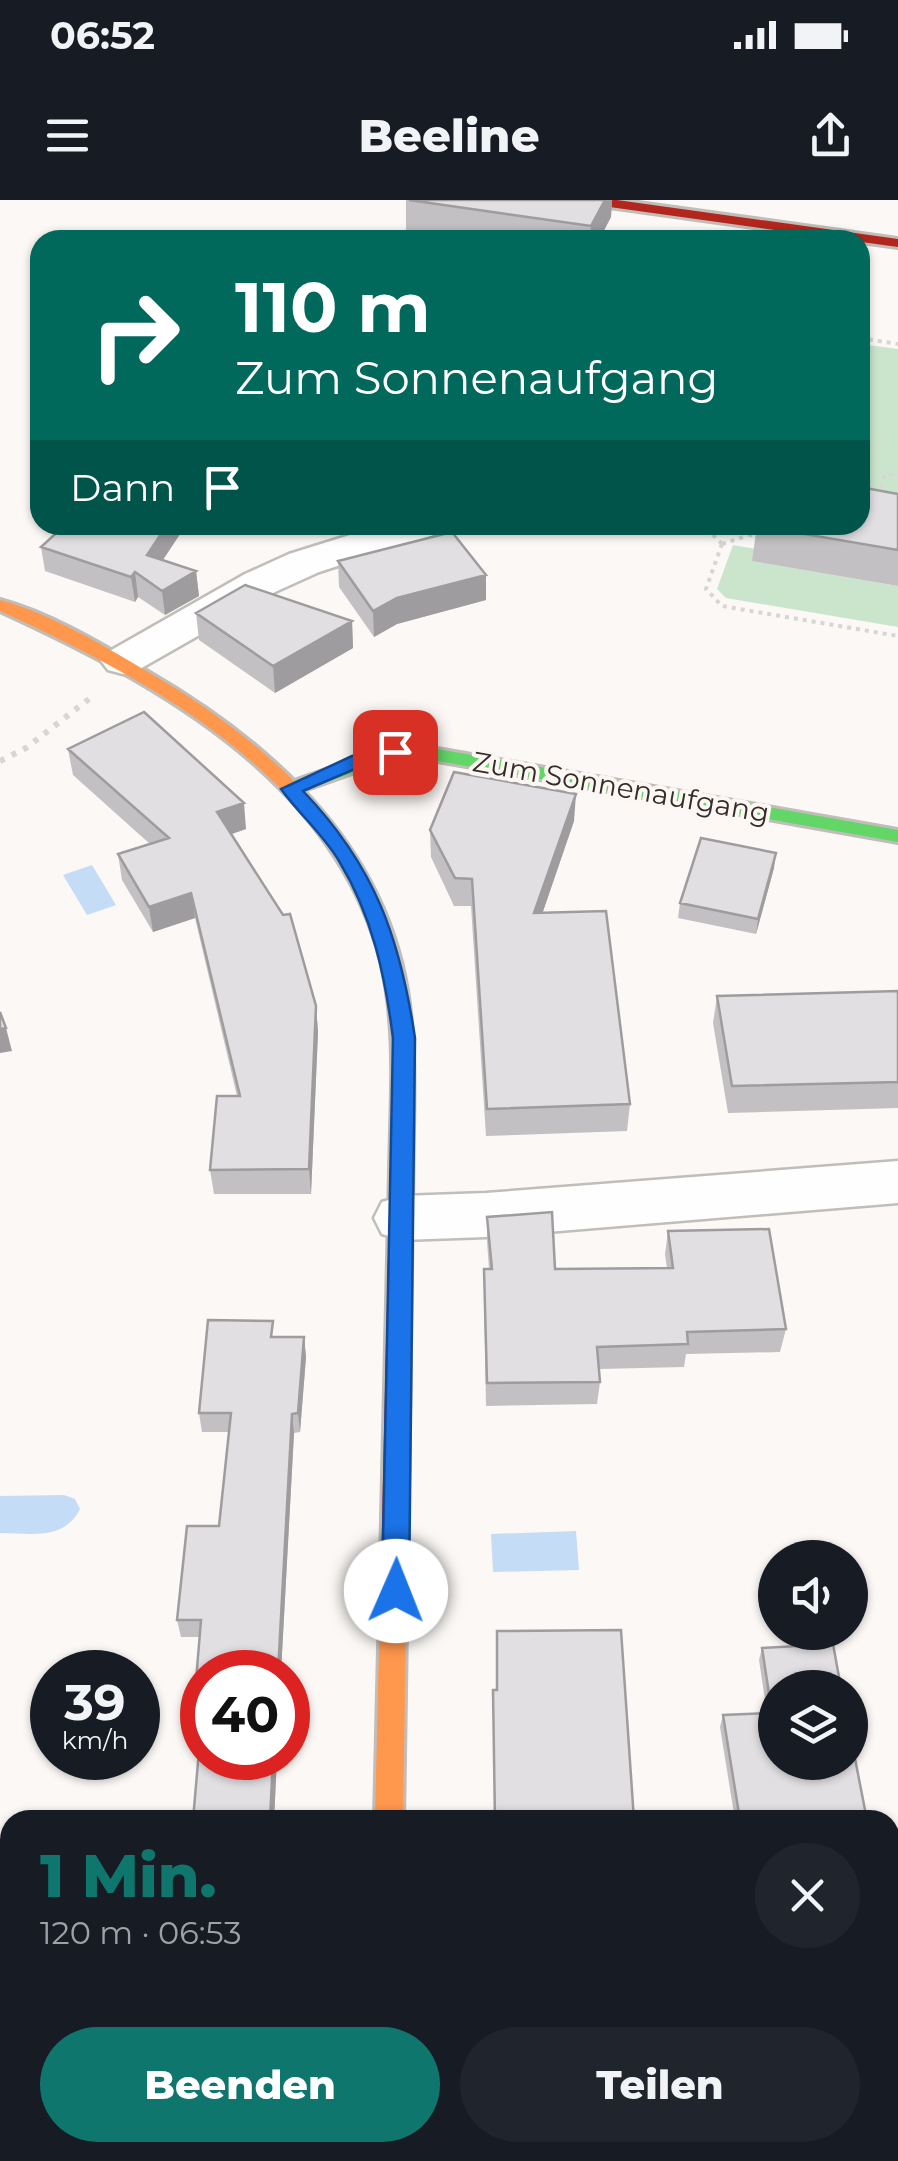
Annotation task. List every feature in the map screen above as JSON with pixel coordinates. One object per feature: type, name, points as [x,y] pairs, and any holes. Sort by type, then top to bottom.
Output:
[{"type":"street","points":[[588,200],[665,205],[818,230]]},
{"type":"street","points":[[870,238],[898,243]]},
{"type":"street","points":[[123,661],[260,582],[304,563],[392,535]]},
{"type":"street","points":[[0,605],[123,661],[221,727],[290,789],[348,858],[374,909],[394,969],[404,1038],[389,1810]]},
{"type":"street","name":"Zum Sonnenaufgang","points":[[290,789],[359,760],[395,752],[432,754],[898,836]]},
{"type":"street","points":[[402,1218],[486,1216],[898,1182]]},
{"type":"path","points":[[870,340],[898,344]]},
{"type":"path","points":[[876,502],[885,474],[898,476]]},
{"type":"path","points":[[713,535],[722,544]]},
{"type":"path","points":[[722,544],[744,537],[742,535]]},
{"type":"path","points":[[750,535],[760,537]]},
{"type":"path","points":[[722,544],[706,589],[722,606],[898,636]]},
{"type":"path","points":[[0,761],[26,748],[94,695]]},
{"type":"green space","points":[[870,345],[898,349],[898,512],[870,508]]},
{"type":"green space","points":[[733,545],[756,549],[753,561],[898,586],[898,627],[726,598],[717,589]]},
{"type":"water","points":[[92,865],[116,905],[87,915],[63,875]]},
{"type":"water","points":[[64,1495],[75,1499],[80,1509],[65,1526],[46,1533],[0,1533],[0,1496]]},
{"type":"water","points":[[576,1531],[579,1570],[493,1572],[491,1534]]},
{"type":"building","points":[[409,200],[605,200],[591,226]]},
{"type":"building","points":[[870,489],[898,494],[898,550],[810,535],[870,535]]},
{"type":"building","points":[[54,535],[160,535],[147,555],[196,571],[162,591],[135,572],[131,577],[41,547]]},
{"type":"building","points":[[440,535],[454,535],[486,575],[397,598],[373,611],[338,561]]},
{"type":"building","points":[[245,585],[352,621],[273,666],[196,613]]},
{"type":"building","points":[[144,712],[244,803],[217,812],[283,915],[290,914],[316,1006],[309,1169],[210,1170],[217,1096],[240,1096],[191,893],[149,907],[118,854],[169,838],[68,749]]},
{"type":"building","points":[[454,772],[576,794],[534,913],[606,911],[630,1104],[487,1109],[472,879],[455,878],[430,830]]},
{"type":"building","points":[[701,838],[776,853],[758,919],[680,903]]},
{"type":"building","points":[[898,991],[898,1082],[732,1086],[717,996]]},
{"type":"building","points":[[552,1212],[555,1269],[673,1268],[668,1231],[769,1229],[786,1329],[687,1332],[688,1344],[597,1347],[600,1382],[487,1383],[484,1269],[492,1269],[487,1217]]},
{"type":"building","points":[[208,1320],[273,1321],[271,1337],[304,1337],[298,1413],[292,1414],[279,1650],[199,1650],[201,1620],[177,1620],[187,1526],[219,1526],[231,1413],[199,1413]]},
{"type":"building","points":[[621,1630],[633,1810],[495,1810],[493,1690],[497,1690],[497,1631]]},
{"type":"building","points":[[762,1650],[834,1650],[838,1670],[765,1670]]},
{"type":"building","points":[[758,1714],[758,1780],[859,1780],[865,1810],[738,1810],[723,1715]]},
{"type":"building","points":[[196,1780],[272,1780],[270,1810],[194,1810]]},
{"type":"traffic: fast","points":[[290,789],[376,758],[432,754],[898,836]]},
{"type":"traffic: slow","points":[[0,605],[117,661],[174,695],[230,734],[280,777],[324,826],[360,880],[392,963],[402,1033],[402,1128]]},
{"type":"traffic: slow","points":[[389,1810],[394,1563]]},
{"type":"traffic: jam","points":[[588,200],[804,230]]},
{"type":"traffic: jam","points":[[870,239],[898,243]]},
{"type":"traffic: jam","points":[[394,1563],[402,1128]]},
{"type":"route","points":[[395,752],[359,760],[290,789],[348,858],[374,909],[394,969],[404,1038],[396,1591]]}]
